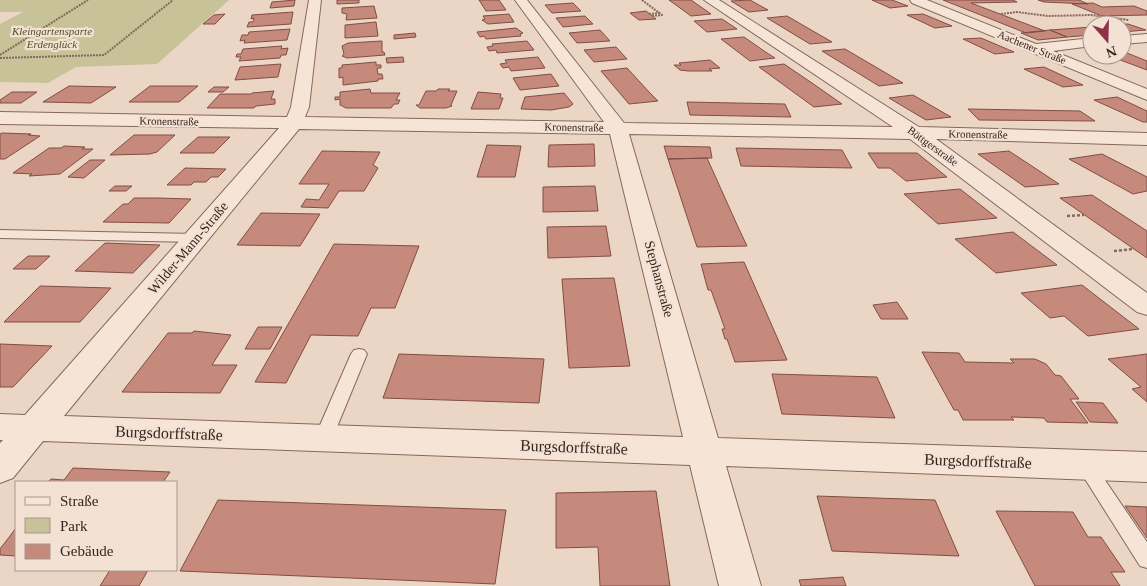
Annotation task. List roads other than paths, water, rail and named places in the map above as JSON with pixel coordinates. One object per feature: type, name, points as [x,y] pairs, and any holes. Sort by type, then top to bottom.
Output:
[{"type":"street","name":"Wilder-Mann-Straße","points":[[0,468],[293,124],[300,107],[314,0]]},
{"type":"street","name":"Stephanstraße","points":[[521,0],[618,128],[706,451],[740,586]]},
{"type":"street","name":"Böttgerstraße","points":[[710,0],[915,133],[1147,306]]},
{"type":"street","name":"Aachener Straße","points":[[916,0],[1147,94]]},
{"type":"street","points":[[1132,39],[1147,38]]},
{"type":"street","points":[[1036,48],[1082,43]]},
{"type":"street","name":"Kronenstraße","points":[[0,118],[915,133],[1147,139]]},
{"type":"street","name":"Burgsdorffstraße","points":[[0,427],[1147,467]]},
{"type":"lane","points":[[0,234],[196,238]]},
{"type":"lane","points":[[323,439],[358,354]]},
{"type":"lane","points":[[1086,465],[1147,559]]},
{"type":"park label","name":"Kleingartensparte Erdenglück","points":[[52,37]]}]
